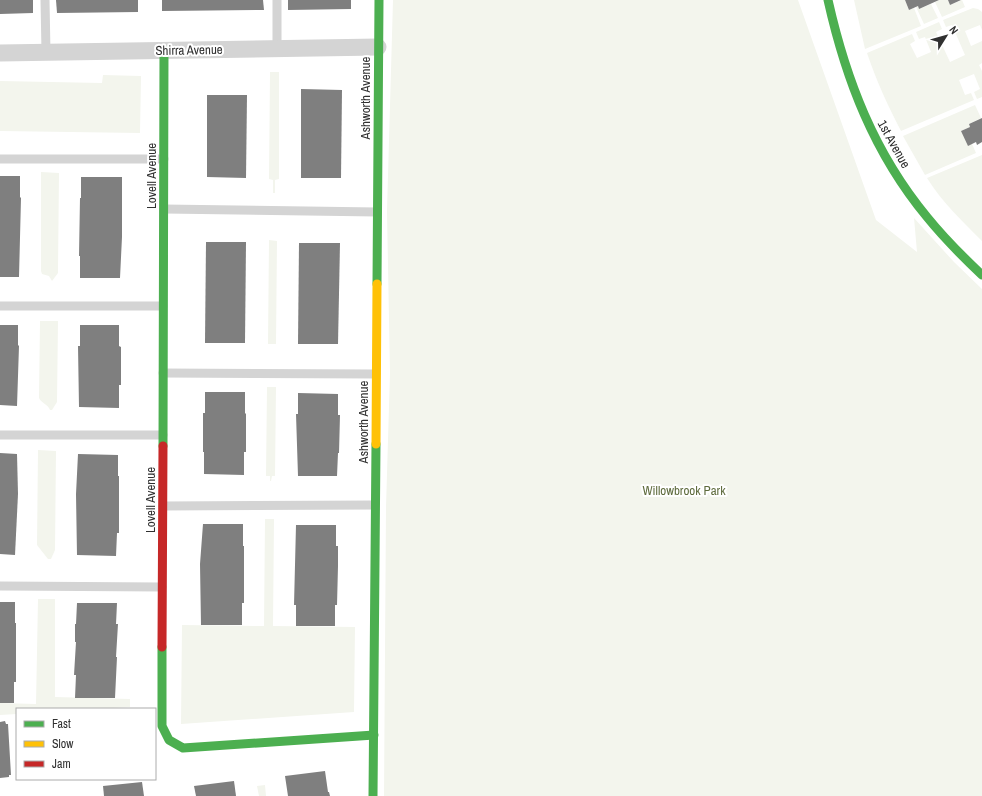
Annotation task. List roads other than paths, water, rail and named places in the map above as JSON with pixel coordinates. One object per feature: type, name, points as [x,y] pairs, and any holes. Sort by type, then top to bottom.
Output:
[{"type":"street","name":"Ashworth Avenue","points":[[373,796],[379,0]]},
{"type":"street","name":"1st Avenue","points":[[828,0],[845,68],[862,112],[879,147],[904,187],[933,226],[962,258],[982,275]]},
{"type":"street","name":"Shirra Avenue","points":[[0,53],[378,47]]},
{"type":"street","name":"Lovell Avenue","points":[[164,50],[162,726],[169,740],[183,748],[374,735]]},
{"type":"lane","points":[[45,0],[46,52]]},
{"type":"lane","points":[[277,0],[277,49]]},
{"type":"lane","points":[[0,159],[164,159]]},
{"type":"lane","points":[[164,209],[377,212]]},
{"type":"lane","points":[[0,306],[163,306]]},
{"type":"lane","points":[[163,373],[376,374]]},
{"type":"lane","points":[[0,435],[163,435]]},
{"type":"lane","points":[[163,506],[375,505]]},
{"type":"lane","points":[[0,586],[162,587]]},
{"type":"park label","name":"Willowbrook Park","points":[[684,490]]}]
